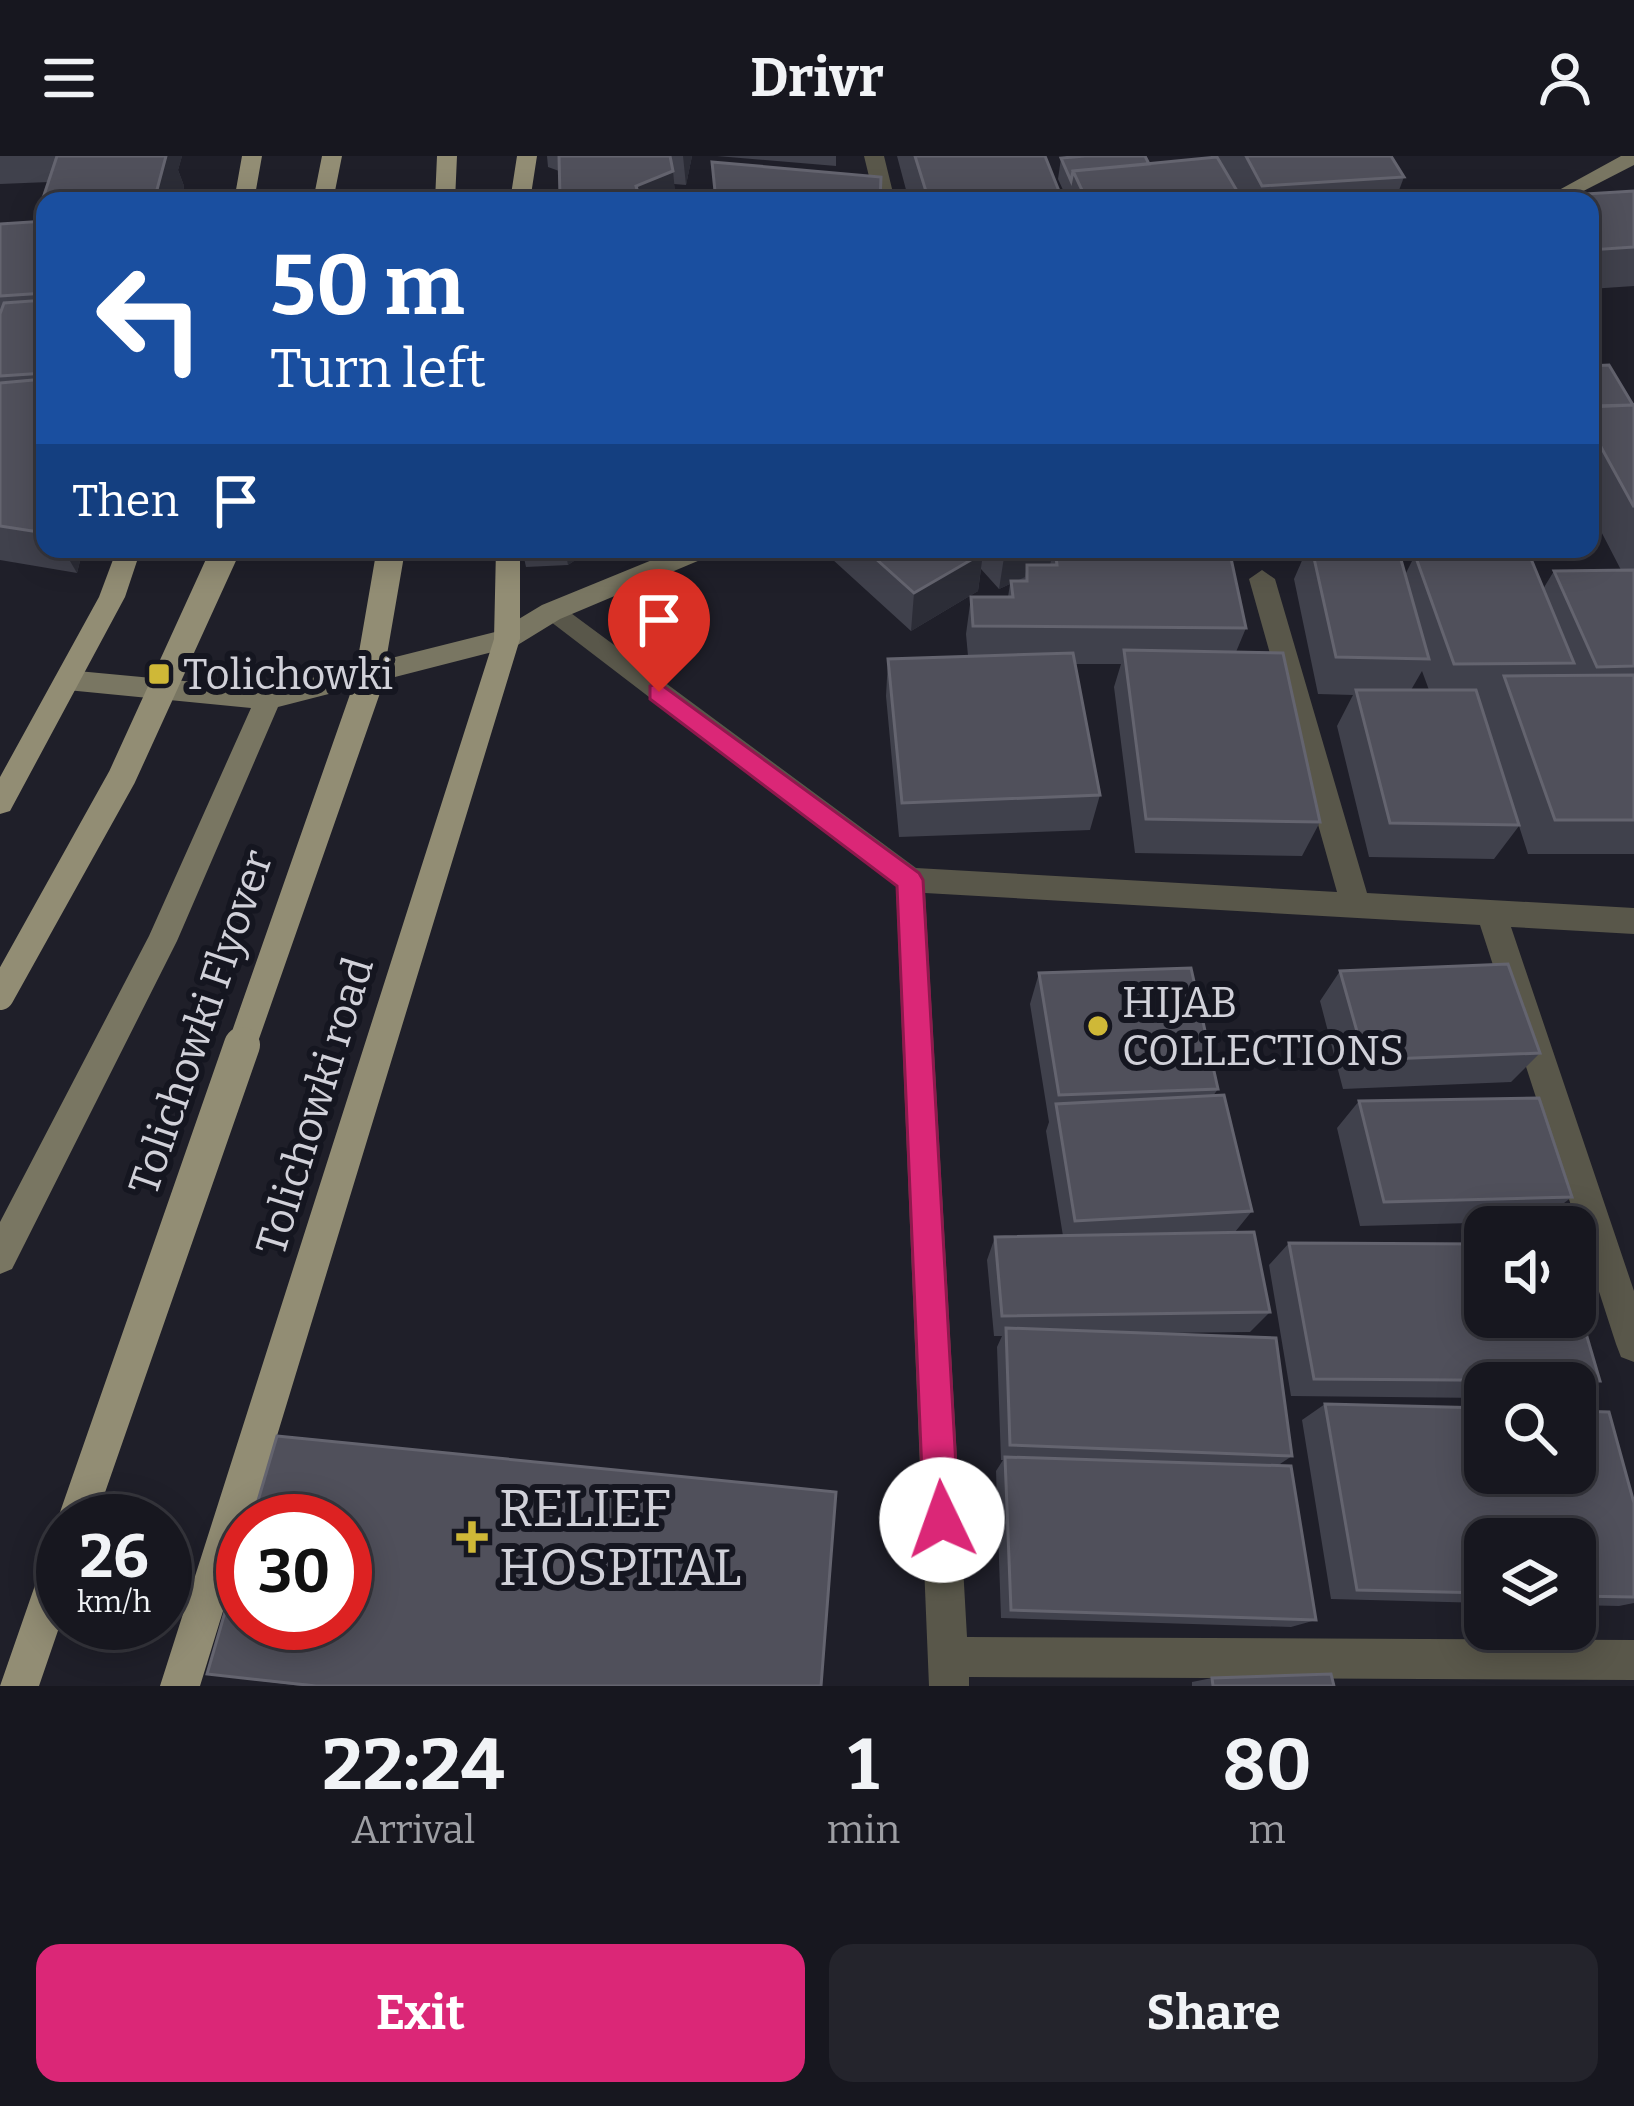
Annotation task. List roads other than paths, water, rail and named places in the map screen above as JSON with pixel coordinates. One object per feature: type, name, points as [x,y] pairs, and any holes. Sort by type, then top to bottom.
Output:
[{"type":"main road","points":[[246,192],[252,156]]},
{"type":"main road","points":[[325,192],[332,156]]},
{"type":"main road","points":[[445,192],[447,156]]},
{"type":"main road","points":[[521,192],[527,156]]},
{"type":"main road","points":[[0,802],[112,597],[126,558]]},
{"type":"main road","points":[[0,996],[81,859],[153,720],[222,558]]},
{"type":"main road","name":"Tolichowki Flyover","points":[[85,1494],[367,688],[389,558]]},
{"type":"main road","name":"Tolichowki road","points":[[180,1686],[507,639],[508,558]]},
{"type":"main road","points":[[19,1686],[36,1637]]},
{"type":"street","points":[[874,156],[882,192]]},
{"type":"street","points":[[1566,192],[1634,157]]},
{"type":"street","points":[[68,680],[268,699],[507,639],[551,611],[681,558]]},
{"type":"street","points":[[1262,579],[1356,906]]},
{"type":"street","points":[[551,611],[910,880],[1634,921]]},
{"type":"street","points":[[0,1257],[162,941],[268,699]]},
{"type":"street","points":[[910,880],[949,1671],[1634,1660]]},
{"type":"street","points":[[1491,913],[1634,1344]]},
{"type":"place","name":"Tolichowki","points":[[159,674]]},
{"type":"place","name":"HIJAB COLLECTIONS","points":[[1098,1026]]},
{"type":"place","name":"RELIEF HOSPITAL","points":[[472,1537]]}]
